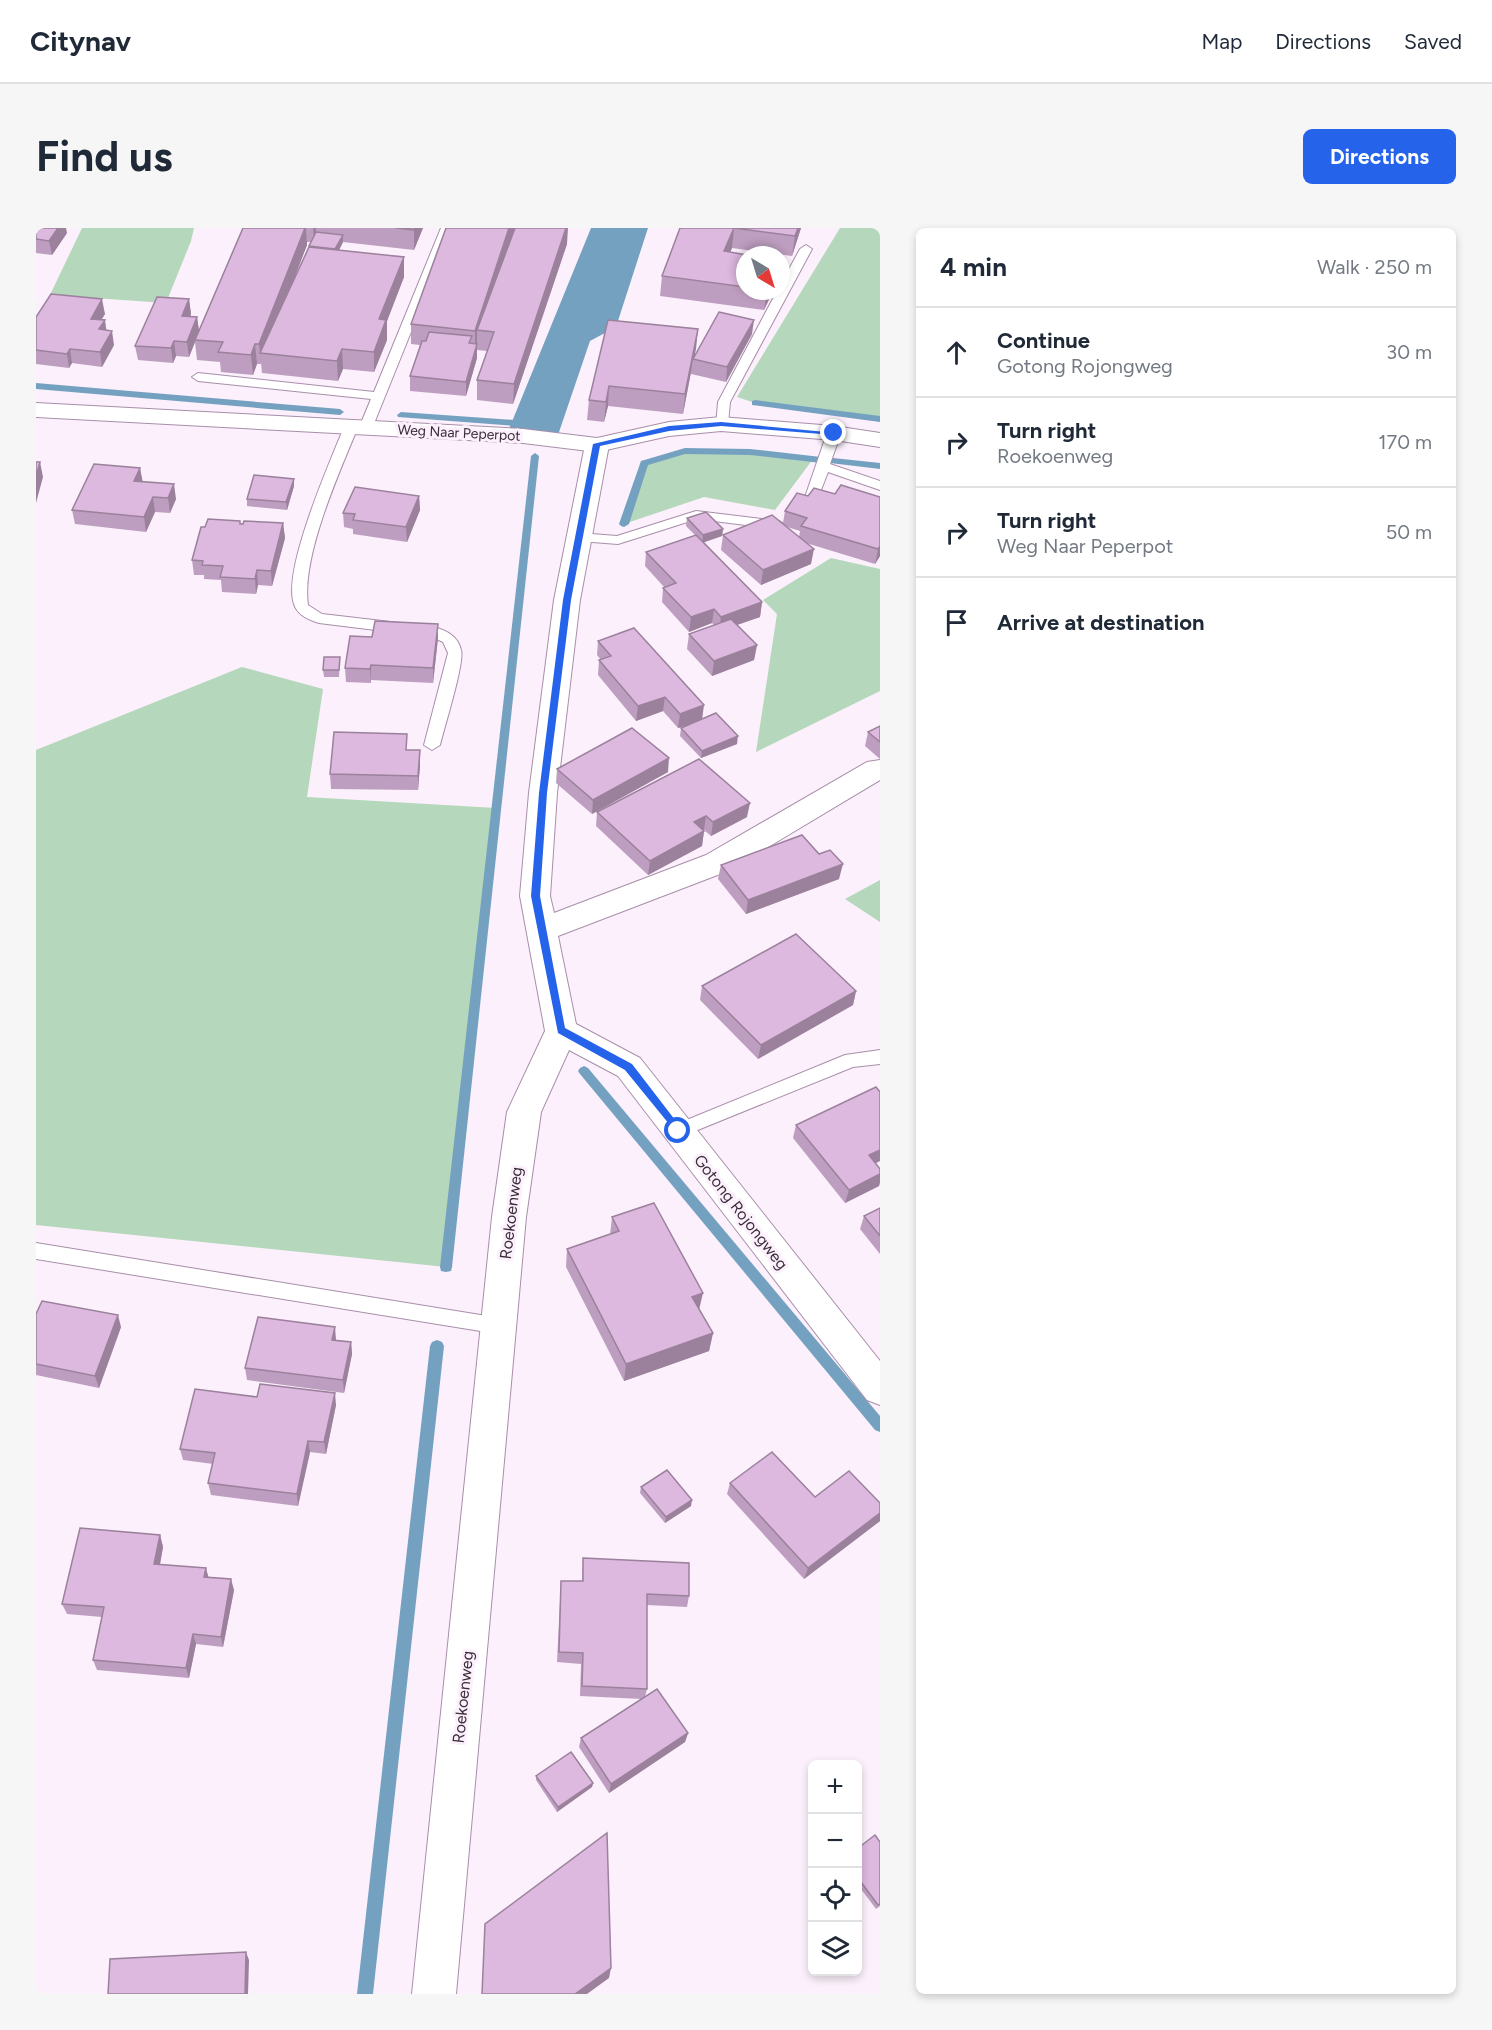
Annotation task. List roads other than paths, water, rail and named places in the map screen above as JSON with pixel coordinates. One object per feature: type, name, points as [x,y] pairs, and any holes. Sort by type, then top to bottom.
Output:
[{"type":"street","name":"Weg Naar Peperpot","points":[[36,410],[523,436],[597,444],[669,429],[721,424],[834,433],[880,440]]},
{"type":"street","points":[[561,1030],[535,896],[543,793],[567,600],[597,444]]},
{"type":"street","points":[[541,930],[717,863],[877,770]]},
{"type":"street","name":"Gotong Rojongweg","points":[[561,1030],[629,1067],[876,1376]]},
{"type":"street","name":"Roekoenweg","points":[[434,1994],[498,1326],[524,1112],[561,1030]]},
{"type":"lane","points":[[432,745],[455,653],[453,643],[445,635],[319,618],[306,612],[300,603],[299,587],[322,497],[358,427],[379,396],[447,228]]},
{"type":"lane","points":[[721,424],[724,402],[807,249]]},
{"type":"lane","points":[[198,377],[379,396]]},
{"type":"lane","points":[[811,500],[834,433]]},
{"type":"lane","points":[[823,466],[880,486]]},
{"type":"lane","points":[[579,537],[618,540],[696,515],[729,517],[781,526]]},
{"type":"lane","points":[[678,1131],[851,1060],[880,1057]]},
{"type":"lane","points":[[36,1251],[498,1326]]},
{"type":"water","points":[[591,228],[648,228],[616,327],[590,341],[558,435],[509,429]]},
{"type":"waterway","points":[[36,386],[340,412]]},
{"type":"waterway","points":[[755,403],[880,419]]},
{"type":"waterway","points":[[401,415],[528,424]]},
{"type":"waterway","points":[[624,524],[644,463],[685,451],[750,452],[821,460]]},
{"type":"waterway","points":[[446,1267],[535,456]]},
{"type":"waterway","points":[[833,461],[880,466]]},
{"type":"waterway","points":[[584,1071],[880,1426]]},
{"type":"waterway","points":[[365,1994],[437,1346]]}]
